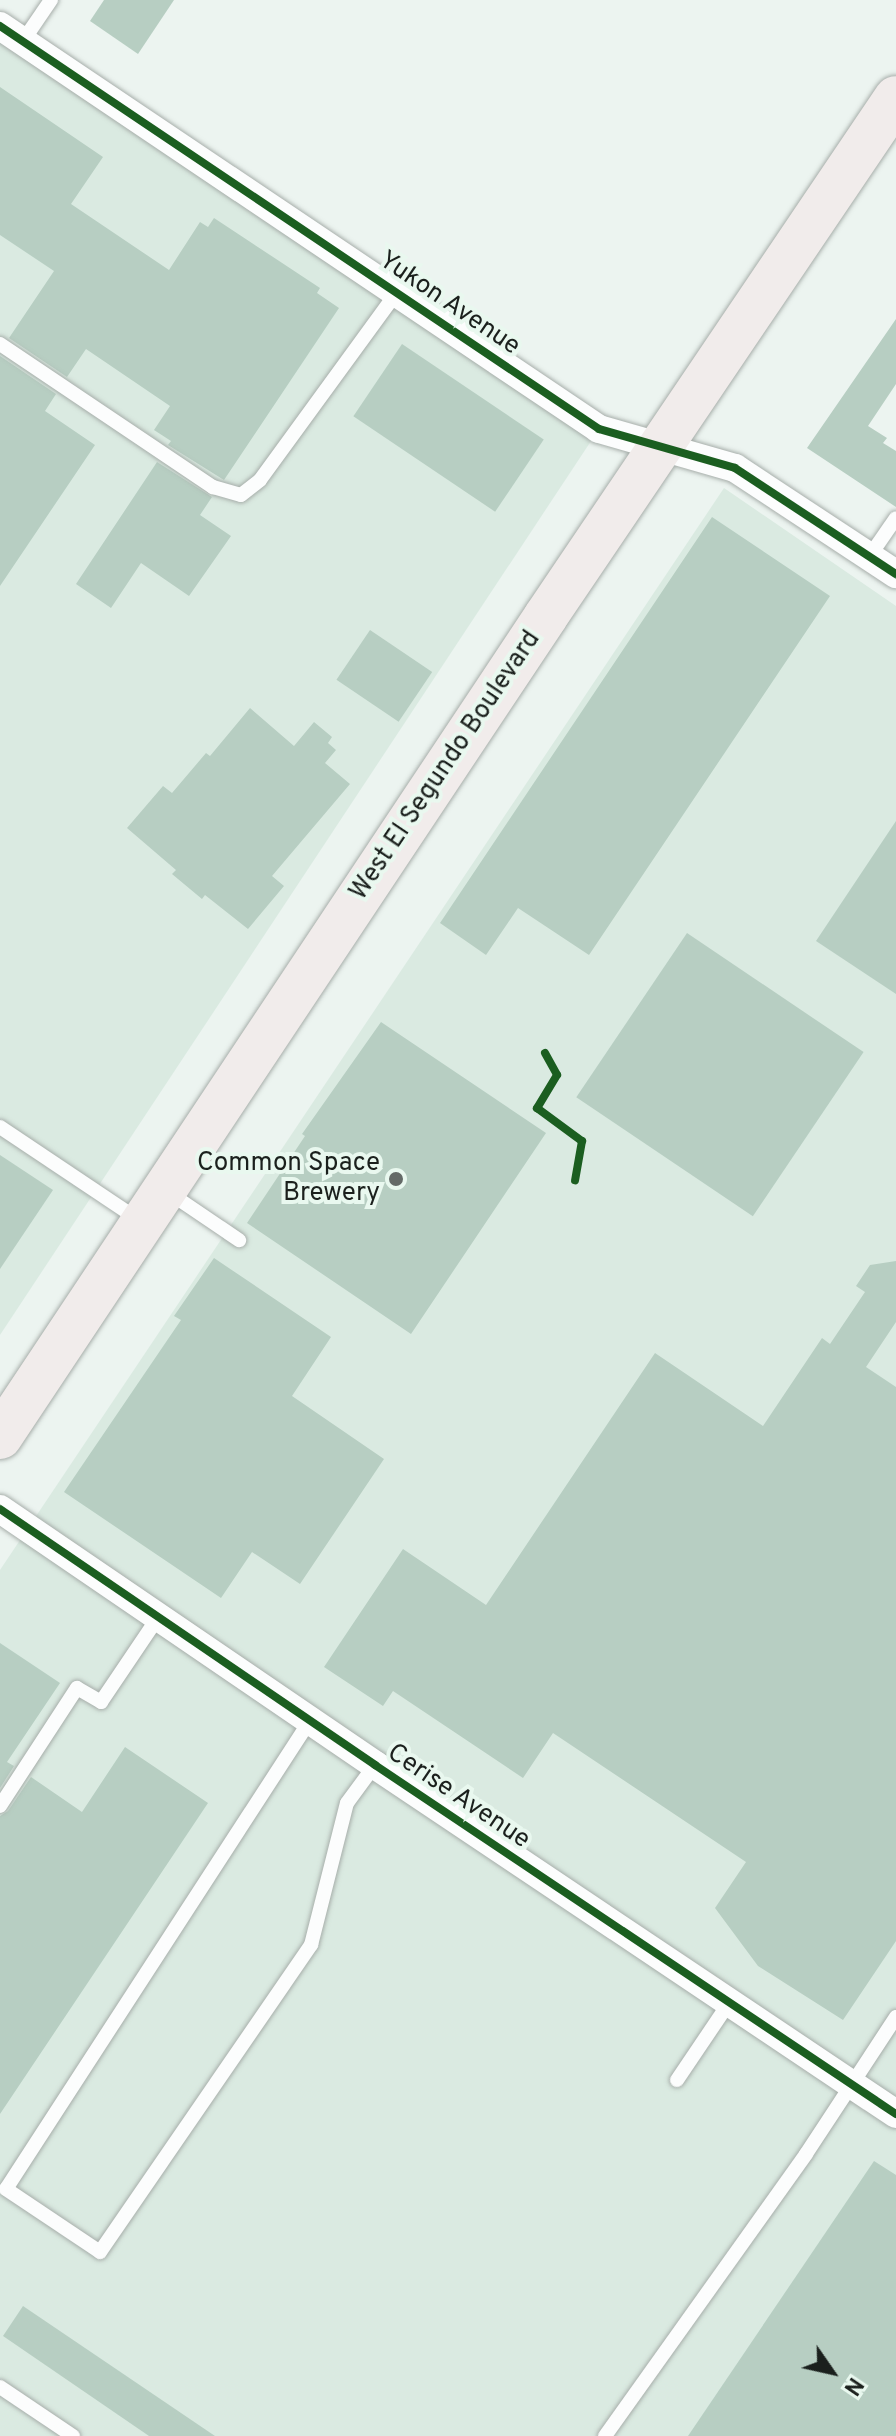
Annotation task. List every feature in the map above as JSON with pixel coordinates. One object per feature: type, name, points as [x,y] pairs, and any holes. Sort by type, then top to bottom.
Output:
[{"type":"main road","name":"West El Segundo Boulevard","points":[[2,1430],[896,98]]},
{"type":"street","name":"Yukon Avenue","points":[[11,33],[599,429],[735,468],[896,574]]},
{"type":"street","name":"Cerise Avenue","points":[[0,1509],[896,2114]]},
{"type":"lane","points":[[11,33],[51,0]]},
{"type":"lane","points":[[0,344],[213,487],[241,495],[260,480],[397,292]]},
{"type":"lane","points":[[869,557],[896,518]]},
{"type":"lane","points":[[0,1127],[153,1206],[239,1240]]},
{"type":"lane","points":[[0,1806],[77,1688],[101,1702],[159,1616]]},
{"type":"lane","points":[[311,1719],[6,2189],[100,2252],[311,1945],[347,1803],[375,1765]]},
{"type":"lane","points":[[677,2080],[729,2003]]},
{"type":"lane","points":[[605,2436],[853,2085],[896,2017]]},
{"type":"lane","points":[[0,2387],[73,2436]]},
{"type":"shaded area","points":[[0,26],[599,429],[0,1335]]},
{"type":"shaded area","points":[[724,488],[896,606],[896,2436],[0,2436],[0,1570]]},
{"type":"building","points":[[104,0],[174,0],[138,54],[90,21]]},
{"type":"building","points":[[0,87],[103,157],[71,204],[169,270],[200,222],[208,227],[214,218],[320,288],[317,293],[339,308],[224,480],[168,445],[171,441],[154,430],[170,406],[86,349],[67,377],[9,338],[54,271],[0,235]]},
{"type":"building","points":[[896,319],[896,384],[868,426],[887,438],[883,443],[896,451],[896,507],[807,448]]},
{"type":"building","points":[[402,344],[544,440],[495,512],[353,416]]},
{"type":"building","points":[[0,356],[56,394],[45,411],[95,445],[0,586]]},
{"type":"building","points":[[157,462],[212,497],[200,515],[231,536],[189,596],[141,563],[111,608],[76,584]]},
{"type":"building","points":[[712,517],[830,596],[589,955],[518,908],[486,955],[440,923]]},
{"type":"building","points":[[370,630],[432,672],[399,722],[336,680]]},
{"type":"building","points":[[250,708],[294,746],[314,722],[332,737],[328,743],[336,750],[325,763],[350,784],[272,876],[284,886],[248,929],[205,895],[202,899],[172,874],[176,870],[127,828],[163,786],[172,793],[206,753],[210,756]]},
{"type":"building","points":[[896,821],[896,994],[816,941]]},
{"type":"building","points":[[687,933],[864,1052],[753,1216],[576,1097]]},
{"type":"building","name":"Common Space Brewery","points":[[381,1022],[546,1133],[411,1334],[247,1223],[305,1136],[302,1134]]},
{"type":"building","points":[[0,1155],[53,1190],[0,1269]]},
{"type":"building","points":[[214,1258],[331,1337],[292,1396],[384,1459],[300,1584],[252,1552],[221,1598],[64,1492],[181,1320],[174,1316]]},
{"type":"building","points":[[896,1261],[896,1322],[866,1367],[896,1387],[896,1941],[843,2020],[758,1966],[715,1908],[746,1862],[553,1733],[523,1778],[393,1691],[383,1706],[324,1667],[403,1549],[486,1605],[655,1353],[763,1426],[822,1338],[830,1344],[865,1292],[856,1286],[870,1265]]},
{"type":"building","points":[[0,1643],[60,1683],[7,1762],[14,1766],[0,1788]]},
{"type":"building","points":[[125,1747],[208,1803],[0,2114],[0,1816],[8,1811],[31,1777],[82,1812]]},
{"type":"building","points":[[874,2161],[896,2175],[896,2436],[688,2436]]},
{"type":"building","points":[[23,2306],[215,2436],[149,2436],[3,2336]]},
{"type":"cycle path","points":[[0,26],[599,429],[735,468],[896,574]]},
{"type":"cycle path","points":[[545,1053],[557,1075],[537,1108],[582,1141],[575,1180]]},
{"type":"cycle path","points":[[0,1509],[896,2114]]},
{"type":"place","name":"Common Space Brewery","points":[[396,1179]]}]
